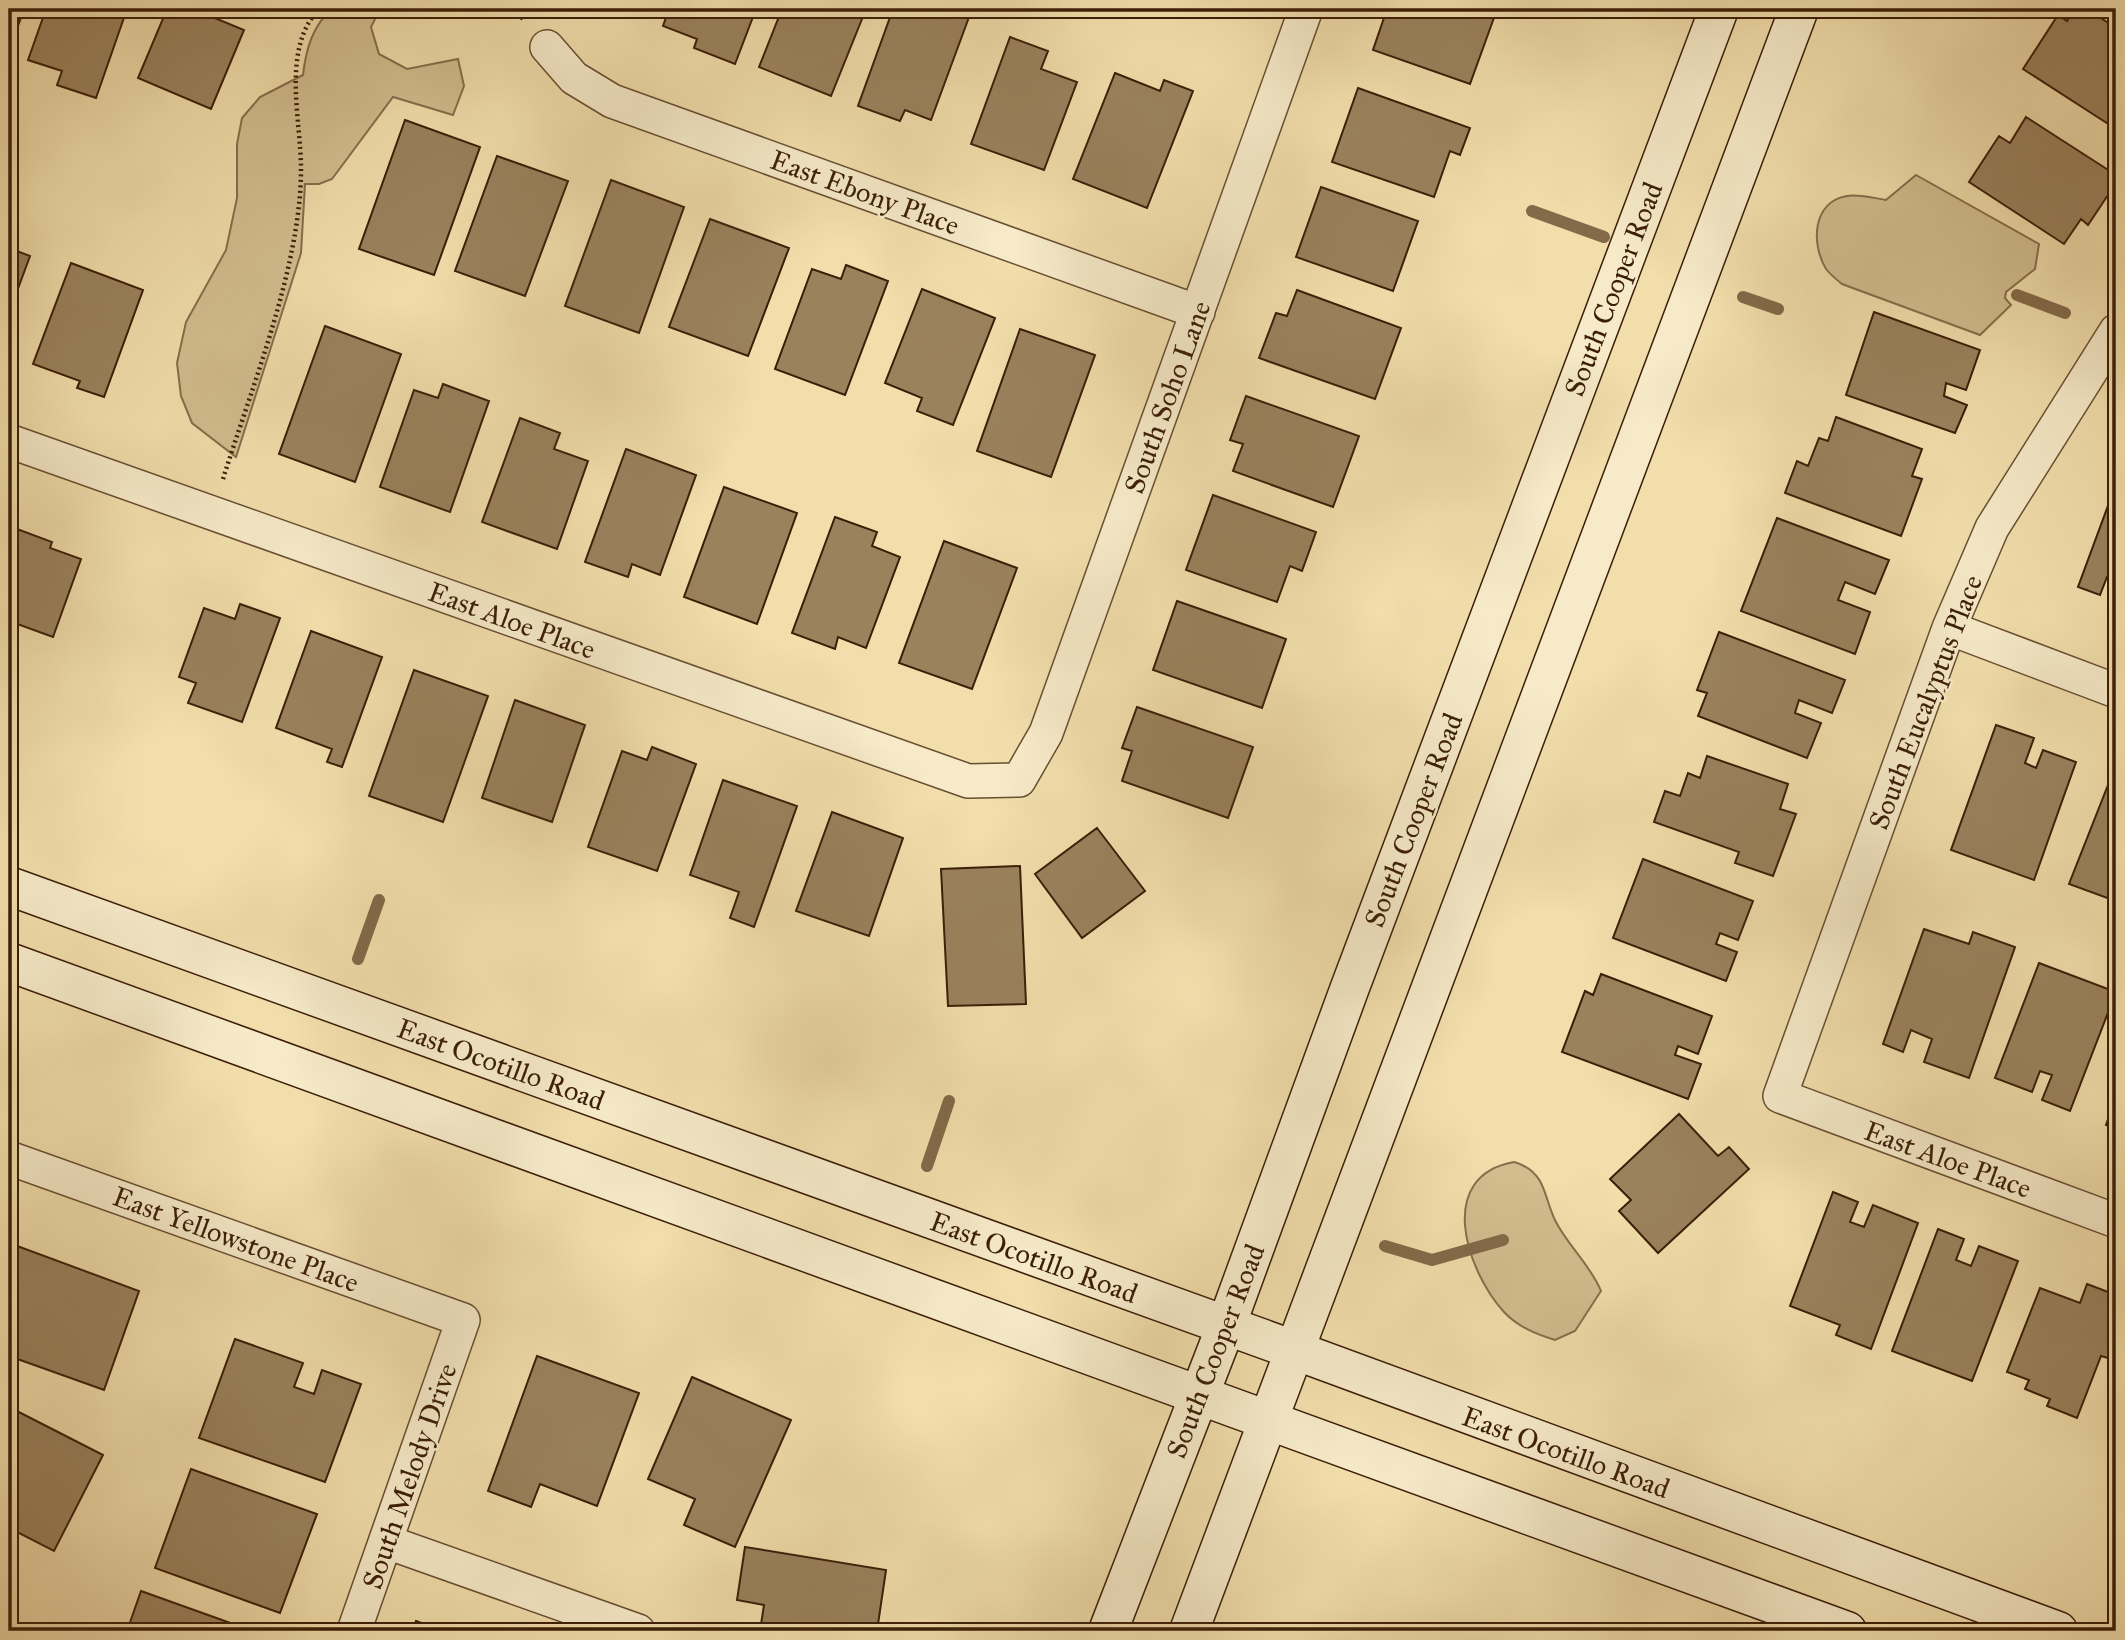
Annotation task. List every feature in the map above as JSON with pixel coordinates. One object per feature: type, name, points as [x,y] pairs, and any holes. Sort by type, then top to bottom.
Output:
[{"type":"main road","name":"South Cooper Road","points":[[1108,1631],[1226,1326],[1358,964],[1719,9]]},
{"type":"main road","points":[[1189,1631],[1799,9]]},
{"type":"main road","name":"East Ocotillo Road","points":[[9,886],[1294,1350],[2058,1631]]},
{"type":"main road","points":[[9,962],[768,1241],[1270,1418],[1847,1631]]},
{"type":"street","name":"South Soho Lane","points":[[1019,780],[1046,733],[1306,9]]},
{"type":"street","name":"East Ebony Place","points":[[547,47],[574,78],[612,101],[1198,312]]},
{"type":"street","name":"South Eucalyptus Place","points":[[1780,1096],[1949,628],[1992,528],[2116,331]]},
{"type":"street","name":"East Aloe Place","points":[[9,441],[968,781],[1019,780]]},
{"type":"street","points":[[1949,628],[2116,691]]},
{"type":"street","name":"East Aloe Place","points":[[1780,1096],[2116,1221]]},
{"type":"street","name":"East Yellowstone Place","points":[[9,1158],[463,1320]]},
{"type":"street","name":"South Melody Drive","points":[[354,1631],[463,1320]]},
{"type":"street","points":[[387,1542],[638,1631]]},
{"type":"path","points":[[212,513],[293,248],[301,171],[298,50],[319,9]]},
{"type":"shaded area","points":[[331,9],[380,9],[371,27],[379,54],[407,69],[458,59],[464,86],[453,115],[393,97],[332,179],[319,184],[305,184],[301,253],[236,457],[192,423],[181,396],[177,363],[186,322],[226,250],[237,198],[237,144],[242,118],[260,97],[303,75],[311,39]]},
{"type":"shaded area","points":[[1916,175],[2039,244],[2035,269],[2006,292],[2005,298],[2011,305],[1980,335],[1842,284],[1826,269],[1821,259],[1818,225],[1827,206],[1847,196],[1886,200]]},
{"type":"shaded area","points":[[1514,1162],[1538,1177],[1556,1222],[1592,1273],[1601,1291],[1575,1331],[1555,1340],[1515,1322],[1504,1312],[1478,1273],[1470,1250],[1465,1226],[1466,1205],[1474,1185],[1489,1171]]},
{"type":"building","points":[[9,9],[24,9],[9,51]]},
{"type":"building","points":[[46,9],[127,9],[96,98],[57,85],[62,71],[28,60]]},
{"type":"building","points":[[167,9],[193,9],[244,30],[211,109],[138,78]]},
{"type":"building","points":[[669,9],[756,9],[735,64],[694,48],[697,39],[663,26]]},
{"type":"building","points":[[782,9],[866,9],[831,96],[759,67]]},
{"type":"building","points":[[893,9],[972,9],[931,120],[905,110],[900,121],[858,106]]},
{"type":"building","points":[[1387,9],[1476,9],[1495,15],[1470,84],[1373,50]]},
{"type":"building","points":[[2075,9],[2087,9],[2116,28],[2116,129],[2023,69],[2058,15],[2067,21]]},
{"type":"building","points":[[1010,37],[1048,51],[1041,69],[1077,82],[1044,170],[971,144]]},
{"type":"building","points":[[1115,73],[1160,91],[1164,80],[1193,91],[1147,208],[1073,179]]},
{"type":"building","points":[[1358,88],[1470,128],[1460,155],[1450,151],[1434,197],[1332,162]]},
{"type":"building","points":[[2026,117],[2116,175],[2116,183],[2088,225],[2081,219],[2064,244],[1969,182],[1999,136],[2010,143]]},
{"type":"building","points":[[405,120],[480,147],[434,275],[359,249]]},
{"type":"building","points":[[497,156],[568,181],[525,296],[455,271]]},
{"type":"building","points":[[611,180],[684,207],[639,333],[565,306]]},
{"type":"building","points":[[1321,187],[1418,221],[1393,291],[1296,257]]},
{"type":"building","points":[[710,219],[789,248],[748,356],[669,327]]},
{"type":"building","points":[[9,248],[30,256],[9,313]]},
{"type":"building","points":[[71,263],[143,290],[104,397],[77,388],[80,381],[33,364]]},
{"type":"building","points":[[846,265],[888,281],[845,395],[775,369],[812,269],[841,279]]},
{"type":"building","points":[[922,289],[995,318],[953,425],[917,411],[922,398],[885,383]]},
{"type":"building","points":[[1297,290],[1401,328],[1375,399],[1259,358],[1276,313],[1287,316]]},
{"type":"building","points":[[1874,312],[1980,350],[1966,390],[1946,383],[1944,396],[1967,405],[1955,433],[1846,395]]},
{"type":"building","points":[[325,326],[401,354],[355,482],[279,454]]},
{"type":"building","points":[[1020,329],[1095,355],[1051,477],[977,451]]},
{"type":"building","points":[[443,384],[489,401],[450,512],[380,487],[414,390],[438,398]]},
{"type":"building","points":[[1246,396],[1359,436],[1333,507],[1233,471],[1243,444],[1230,440]]},
{"type":"building","points":[[1836,417],[1922,449],[1912,476],[1922,479],[1901,536],[1785,493],[1797,461],[1808,466],[1819,438],[1828,441]]},
{"type":"building","points":[[520,418],[560,433],[554,449],[588,461],[557,549],[482,522]]},
{"type":"building","points":[[626,449],[696,475],[660,575],[632,564],[628,577],[585,562]]},
{"type":"building","points":[[2116,484],[2116,580],[2107,577],[2100,595],[2078,587]]},
{"type":"building","points":[[724,487],[797,513],[757,624],[684,597]]},
{"type":"building","points":[[1213,495],[1316,532],[1302,571],[1290,566],[1277,602],[1186,570]]},
{"type":"building","points":[[835,517],[877,532],[872,546],[900,557],[866,648],[838,637],[835,649],[792,633]]},
{"type":"building","points":[[1777,518],[1889,560],[1875,594],[1845,582],[1838,600],[1870,612],[1855,654],[1741,611]]},
{"type":"building","points":[[9,526],[52,542],[50,548],[81,559],[53,637],[9,621]]},
{"type":"building","points":[[944,541],[1017,568],[972,689],[899,663]]},
{"type":"building","points":[[1177,601],[1286,639],[1262,708],[1153,670]]},
{"type":"building","points":[[240,604],[280,618],[242,722],[188,703],[196,683],[179,677],[204,608],[235,619]]},
{"type":"building","points":[[311,631],[382,657],[342,767],[327,762],[332,749],[276,728]]},
{"type":"building","points":[[1719,632],[1845,680],[1832,713],[1799,700],[1795,713],[1821,723],[1807,758],[1698,716],[1707,693],[1697,690]]},
{"type":"building","points":[[414,670],[488,696],[443,822],[369,796]]},
{"type":"building","points":[[515,700],[585,725],[552,822],[482,798]]},
{"type":"building","points":[[1137,707],[1253,747],[1228,818],[1122,781],[1132,751],[1122,748]]},
{"type":"building","points":[[1996,725],[2034,738],[2025,763],[2036,768],[2043,750],[2076,762],[2034,880],[1951,850]]},
{"type":"building","points":[[652,747],[696,764],[657,871],[588,847],[622,751],[647,760]]},
{"type":"building","points":[[1707,756],[1788,784],[1780,809],[1796,814],[1773,876],[1735,863],[1739,852],[1654,822],[1665,791],[1680,796],[1688,773],[1700,778]]},
{"type":"building","points":[[723,780],[797,806],[754,927],[730,918],[739,892],[690,875]]},
{"type":"building","points":[[2110,780],[2116,782],[2116,883],[2110,899],[2069,884]]},
{"type":"building","points":[[832,812],[903,838],[869,936],[796,911]]},
{"type":"building","points":[[1097,828],[1145,891],[1082,938],[1035,874]]},
{"type":"building","points":[[1643,859],[1753,901],[1738,940],[1720,933],[1716,944],[1737,952],[1726,981],[1613,938]]},
{"type":"building","points":[[1020,866],[1026,1004],[948,1006],[941,869]]},
{"type":"building","points":[[1924,929],[1969,944],[1973,932],[2015,947],[1969,1078],[1924,1062],[1932,1039],[1911,1030],[1903,1052],[1883,1044]]},
{"type":"building","points":[[2039,963],[2116,992],[2070,1111],[2042,1100],[2052,1075],[2040,1071],[2032,1092],[1995,1078]]},
{"type":"building","points":[[1601,974],[1712,1016],[1698,1054],[1678,1046],[1675,1055],[1701,1064],[1688,1099],[1562,1052],[1585,991],[1593,995]]},
{"type":"building","points":[[2116,1097],[2116,1129],[2106,1125]]},
{"type":"building","points":[[1679,1114],[1718,1156],[1729,1147],[1749,1169],[1658,1253],[1619,1211],[1631,1200],[1610,1179]]},
{"type":"building","points":[[1833,1192],[1858,1202],[1850,1222],[1864,1227],[1873,1205],[1918,1223],[1871,1349],[1836,1335],[1840,1325],[1790,1306]]},
{"type":"building","points":[[1938,1229],[1964,1239],[1956,1260],[1971,1266],[1979,1246],[2018,1261],[1972,1381],[1892,1351]]},
{"type":"building","points":[[9,1243],[139,1291],[104,1390],[9,1356],[9,1321],[16,1302],[9,1300]]},
{"type":"building","points":[[2087,1284],[2116,1295],[2116,1337],[2108,1358],[2101,1356],[2077,1418],[2047,1406],[2050,1399],[2025,1389],[2029,1380],[2007,1372],[2040,1288],[2080,1303]]},
{"type":"building","points":[[235,1339],[303,1363],[294,1387],[314,1394],[322,1370],[361,1384],[325,1482],[199,1438]]},
{"type":"building","points":[[537,1356],[639,1393],[597,1506],[540,1484],[531,1507],[488,1491]]},
{"type":"building","points":[[692,1377],[791,1420],[735,1547],[684,1525],[695,1499],[648,1479]]},
{"type":"building","points":[[9,1407],[103,1455],[54,1551],[9,1528]]},
{"type":"building","points":[[191,1469],[317,1514],[280,1613],[155,1568]]},
{"type":"building","points":[[745,1547],[886,1570],[877,1631],[760,1631],[764,1605],[737,1600]]},
{"type":"building","points":[[141,1591],[250,1630],[250,1631],[127,1631]]},
{"type":"building","points":[[416,1621],[443,1631],[412,1631]]},
{"type":"waterway","points":[[1532,211],[1604,237]]},
{"type":"waterway","points":[[2017,295],[2065,313]]},
{"type":"waterway","points":[[1743,297],[1778,309]]},
{"type":"waterway","points":[[358,959],[379,900]]},
{"type":"waterway","points":[[927,1166],[949,1101]]},
{"type":"waterway","points":[[1385,1246],[1432,1260],[1503,1240]]}]
